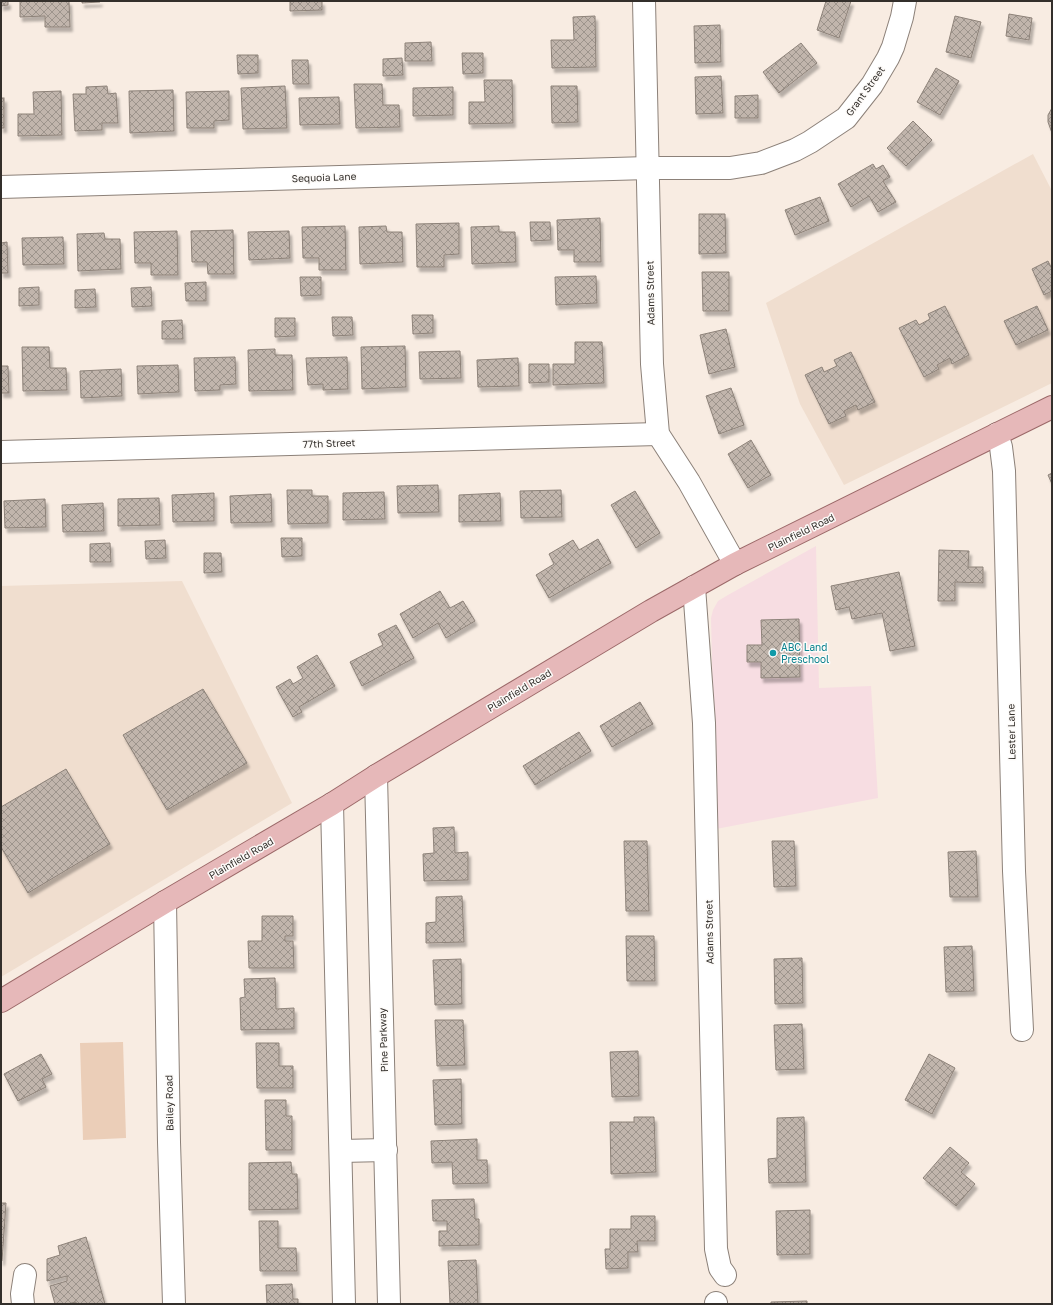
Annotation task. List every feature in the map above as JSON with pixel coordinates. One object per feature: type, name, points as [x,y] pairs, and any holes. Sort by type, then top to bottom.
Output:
[{"type":"main road","name":"Plainfield Road","points":[[1,1001],[332,804],[582,652],[694,587],[735,564],[1052,407]]},
{"type":"street","name":"Adams Street","points":[[644,1],[652,364],[658,434],[688,482],[735,564]]},
{"type":"street","name":"Grant Street","points":[[648,168],[730,168],[761,163],[795,150],[810,142],[846,118],[872,85],[893,47],[902,17],[904,1]]},
{"type":"street","name":"Sequoia Lane","points":[[1,187],[648,168]]},
{"type":"street","name":"77th Street","points":[[1,452],[658,434]]},
{"type":"street","name":"Lester Lane","points":[[997,434],[1001,447],[1004,471],[1014,872],[1022,1030]]},
{"type":"street","name":"Adams Street","points":[[694,587],[704,723],[716,1250],[720,1268],[725,1275]]},
{"type":"street","name":"Pine Parkway","points":[[376,776],[389,1304]]},
{"type":"street","points":[[332,804],[344,1304]]},
{"type":"street","name":"Bailey Road","points":[[165,902],[169,1142],[174,1304]]},
{"type":"street","points":[[341,1151],[386,1150]]},
{"type":"street","points":[[23,1304],[22,1294],[25,1275]]},
{"type":"shaded area","points":[[1033,154],[1052,191],[1052,383],[844,485],[800,404],[766,303]]},
{"type":"shaded area","points":[[816,546],[819,688],[871,686],[878,798],[716,829],[711,618],[713,610],[718,601]]},
{"type":"shaded area","points":[[182,581],[292,803],[1,977],[1,586]]},
{"type":"shaded area","points":[[123,1042],[126,1138],[83,1140],[80,1043]]},
{"type":"building","points":[[1,1],[8,1],[8,5],[1,6]]},
{"type":"building","points":[[20,1],[69,1],[70,27],[45,27],[45,16],[20,17]]},
{"type":"building","points":[[82,1],[100,1],[100,2],[82,3]]},
{"type":"building","points":[[290,1],[322,1],[322,10],[290,11]]},
{"type":"building","points":[[826,1],[851,1],[839,38],[817,30]]},
{"type":"building","points":[[1009,14],[1032,18],[1029,40],[1006,36]]},
{"type":"building","points":[[595,16],[596,67],[552,68],[551,40],[574,40],[573,17]]},
{"type":"building","points":[[955,16],[981,22],[971,58],[946,52]]},
{"type":"building","points":[[720,25],[721,62],[695,63],[694,26]]},
{"type":"building","points":[[431,42],[432,61],[405,61],[405,43]]},
{"type":"building","points":[[801,43],[817,63],[779,93],[763,72]]},
{"type":"building","points":[[462,53],[483,53],[483,73],[463,74]]},
{"type":"building","points":[[237,55],[258,55],[258,73],[238,74]]},
{"type":"building","points":[[402,58],[403,75],[383,76],[383,59]]},
{"type":"building","points":[[292,60],[308,60],[309,84],[293,84]]},
{"type":"building","points":[[936,68],[959,81],[940,115],[917,102]]},
{"type":"building","points":[[721,76],[723,113],[696,114],[695,77]]},
{"type":"building","points":[[484,80],[512,80],[513,123],[469,124],[469,102],[485,102]]},
{"type":"building","points":[[354,84],[382,84],[383,105],[399,105],[400,127],[356,128]]},
{"type":"building","points":[[107,86],[108,94],[116,93],[118,123],[102,123],[102,130],[75,131],[73,94],[86,94],[86,87]]},
{"type":"building","points":[[285,86],[287,128],[243,129],[241,88]]},
{"type":"building","points":[[551,86],[577,86],[578,122],[552,123]]},
{"type":"building","points":[[453,87],[453,115],[413,116],[413,88]]},
{"type":"building","points":[[173,90],[174,131],[130,133],[129,91]]},
{"type":"building","points":[[61,91],[62,135],[18,136],[18,114],[34,114],[33,92]]},
{"type":"building","points":[[229,91],[229,120],[214,121],[214,128],[187,128],[186,92]]},
{"type":"building","points":[[758,95],[758,118],[735,118],[735,96]]},
{"type":"building","points":[[339,97],[340,124],[300,125],[299,98]]},
{"type":"building","points":[[1,98],[4,98],[4,128],[1,128]]},
{"type":"building","points":[[1052,108],[1052,133],[1048,122],[1048,115]]},
{"type":"building","points":[[913,121],[932,140],[906,166],[887,148]]},
{"type":"building","points":[[873,164],[876,169],[883,165],[890,177],[883,181],[896,202],[878,212],[869,196],[851,207],[838,184]]},
{"type":"building","points":[[820,197],[829,221],[795,235],[785,210]]},
{"type":"building","points":[[699,214],[725,214],[726,253],[699,254]]},
{"type":"building","points":[[600,218],[601,262],[574,262],[574,250],[558,250],[557,220]]},
{"type":"building","points":[[530,222],[550,222],[551,240],[531,241]]},
{"type":"building","points":[[459,223],[459,254],[444,255],[444,267],[417,267],[416,224]]},
{"type":"building","points":[[345,226],[346,270],[319,270],[319,258],[303,258],[302,227]]},
{"type":"building","points":[[386,226],[387,232],[402,232],[403,262],[360,264],[359,227]]},
{"type":"building","points":[[499,226],[499,232],[515,232],[516,262],[472,264],[471,227]]},
{"type":"building","points":[[233,230],[234,274],[208,274],[207,262],[192,262],[191,231]]},
{"type":"building","points":[[177,231],[178,275],[151,275],[151,263],[135,263],[134,232]]},
{"type":"building","points":[[289,231],[290,258],[249,260],[248,232]]},
{"type":"building","points":[[104,233],[105,239],[120,239],[121,269],[78,271],[77,234]]},
{"type":"building","points":[[63,237],[64,264],[23,265],[22,238]]},
{"type":"building","points":[[7,242],[8,273],[1,273],[1,243]]},
{"type":"building","points":[[1048,261],[1052,269],[1052,291],[1044,295],[1032,269]]},
{"type":"building","points":[[702,272],[729,272],[729,311],[703,311]]},
{"type":"building","points":[[596,276],[597,303],[556,305],[555,277]]},
{"type":"building","points":[[300,277],[321,277],[321,295],[301,296]]},
{"type":"building","points":[[206,282],[206,301],[186,301],[185,283]]},
{"type":"building","points":[[39,287],[39,305],[19,306],[19,288]]},
{"type":"building","points":[[151,287],[152,306],[132,307],[131,288]]},
{"type":"building","points":[[95,289],[96,307],[75,308],[75,290]]},
{"type":"building","points":[[945,306],[969,355],[952,364],[950,358],[937,365],[939,369],[924,377],[899,328],[916,320],[919,325],[930,319],[928,314]]},
{"type":"building","points":[[1037,306],[1048,330],[1016,345],[1004,321]]},
{"type":"building","points":[[412,315],[433,315],[433,333],[413,334]]},
{"type":"building","points":[[332,317],[352,317],[353,335],[333,336]]},
{"type":"building","points":[[275,318],[295,318],[295,336],[275,337]]},
{"type":"building","points":[[182,320],[183,339],[162,339],[162,321]]},
{"type":"building","points":[[726,329],[735,367],[709,374],[700,335]]},
{"type":"building","points":[[575,342],[602,342],[604,383],[553,385],[553,364],[575,364]]},
{"type":"building","points":[[405,346],[406,387],[362,389],[361,347]]},
{"type":"building","points":[[22,347],[49,347],[50,368],[66,368],[67,390],[23,391]]},
{"type":"building","points":[[275,349],[275,355],[292,355],[293,390],[249,391],[248,350]]},
{"type":"building","points":[[460,351],[461,378],[420,379],[419,352]]},
{"type":"building","points":[[851,352],[875,402],[858,410],[856,405],[844,411],[846,416],[829,424],[805,375],[822,367],[824,372],[837,366],[834,360]]},
{"type":"building","points":[[235,357],[236,384],[220,385],[220,390],[195,391],[194,358]]},
{"type":"building","points":[[347,357],[348,389],[323,390],[323,384],[308,385],[306,358]]},
{"type":"building","points":[[518,358],[519,386],[478,387],[477,360]]},
{"type":"building","points":[[529,364],[549,364],[549,382],[529,383]]},
{"type":"building","points":[[178,365],[179,392],[138,394],[137,366]]},
{"type":"building","points":[[1,366],[8,366],[9,393],[1,393]]},
{"type":"building","points":[[121,369],[122,396],[81,398],[80,371]]},
{"type":"building","points":[[731,388],[744,425],[719,434],[706,396]]},
{"type":"building","points":[[751,440],[771,475],[748,488],[728,454]]},
{"type":"building","points":[[1052,473],[1052,484],[1048,475]]},
{"type":"building","points":[[438,485],[439,512],[398,513],[397,486]]},
{"type":"building","points":[[287,490],[312,490],[312,496],[328,496],[328,523],[288,524]]},
{"type":"building","points":[[561,490],[562,517],[521,518],[520,491]]},
{"type":"building","points":[[635,491],[660,533],[636,548],[611,505]]},
{"type":"building","points":[[384,492],[385,519],[343,520],[343,493]]},
{"type":"building","points":[[214,493],[214,521],[173,522],[172,495]]},
{"type":"building","points":[[500,493],[501,521],[459,522],[459,495]]},
{"type":"building","points":[[271,494],[272,522],[231,523],[230,496]]},
{"type":"building","points":[[159,498],[160,525],[118,526],[118,499]]},
{"type":"building","points":[[45,499],[46,527],[5,528],[4,501]]},
{"type":"building","points":[[103,503],[104,531],[63,532],[62,505]]},
{"type":"building","points":[[281,538],[302,538],[302,556],[282,557]]},
{"type":"building","points":[[598,539],[611,563],[549,598],[536,575],[554,564],[549,554],[573,540],[579,550]]},
{"type":"building","points":[[165,540],[166,558],[146,559],[145,541]]},
{"type":"building","points":[[110,543],[111,562],[90,562],[90,544]]},
{"type":"building","points":[[939,550],[969,551],[968,567],[983,567],[983,583],[955,582],[955,601],[938,601]]},
{"type":"building","points":[[204,553],[221,553],[222,572],[204,573]]},
{"type":"building","points":[[899,572],[915,646],[890,651],[882,613],[852,619],[849,607],[836,610],[831,586]]},
{"type":"building","points":[[440,591],[450,608],[463,601],[475,621],[446,638],[438,623],[413,638],[400,614]]},
{"type":"building","name":"ABC Land Preschool","points":[[799,619],[800,677],[761,678],[761,662],[747,662],[747,645],[762,645],[761,620]]},
{"type":"building","points":[[396,625],[414,658],[362,686],[350,662],[383,645],[378,634]]},
{"type":"building","points":[[317,655],[335,686],[299,707],[302,712],[293,717],[276,687],[290,679],[293,684],[303,678],[297,667]]},
{"type":"building","points":[[203,689],[247,763],[167,810],[123,735]]},
{"type":"building","points":[[640,702],[653,724],[612,747],[600,726]]},
{"type":"building","points":[[579,732],[591,751],[535,785],[523,766]]},
{"type":"building","points":[[66,769],[110,844],[28,893],[1,847],[1,807]]},
{"type":"building","points":[[454,827],[455,853],[468,852],[468,880],[424,881],[423,854],[434,853],[433,828]]},
{"type":"building","points":[[624,841],[647,841],[649,911],[626,911]]},
{"type":"building","points":[[772,841],[794,841],[796,886],[774,887]]},
{"type":"building","points":[[976,851],[978,897],[950,897],[948,852]]},
{"type":"building","points":[[462,896],[464,942],[426,943],[426,923],[436,922],[436,897]]},
{"type":"building","points":[[262,916],[293,916],[293,936],[285,936],[285,941],[293,941],[294,968],[249,968],[248,941],[262,941]]},
{"type":"building","points":[[626,936],[654,936],[655,981],[627,981]]},
{"type":"building","points":[[972,946],[974,991],[946,992],[944,947]]},
{"type":"building","points":[[802,958],[803,1003],[775,1004],[774,959]]},
{"type":"building","points":[[461,959],[462,1004],[435,1005],[433,960]]},
{"type":"building","points":[[275,978],[276,1009],[294,1008],[294,1029],[241,1030],[240,998],[245,997],[244,979]]},
{"type":"building","points":[[435,1020],[463,1020],[465,1065],[437,1066]]},
{"type":"building","points":[[802,1024],[804,1069],[776,1070],[774,1025]]},
{"type":"building","points":[[256,1043],[279,1043],[279,1066],[293,1066],[293,1088],[257,1088]]},
{"type":"building","points":[[638,1051],[639,1096],[612,1097],[610,1052]]},
{"type":"building","points":[[41,1054],[52,1074],[42,1079],[46,1087],[18,1101],[4,1074]]},
{"type":"building","points":[[929,1054],[955,1068],[932,1114],[905,1100]]},
{"type":"building","points":[[461,1079],[462,1124],[435,1125],[433,1080]]},
{"type":"building","points":[[265,1100],[286,1100],[286,1116],[292,1116],[292,1150],[266,1150]]},
{"type":"building","points":[[634,1117],[654,1117],[656,1172],[611,1174],[610,1122],[634,1122]]},
{"type":"building","points":[[804,1117],[806,1182],[769,1183],[768,1159],[777,1158],[777,1118]]},
{"type":"building","points":[[477,1139],[477,1160],[487,1160],[488,1183],[453,1184],[452,1162],[432,1163],[431,1141]]},
{"type":"building","points":[[950,1147],[969,1163],[961,1172],[975,1184],[956,1206],[923,1178]]},
{"type":"building","points":[[291,1162],[292,1174],[297,1174],[298,1209],[249,1210],[249,1163]]},
{"type":"building","points":[[474,1199],[475,1219],[479,1219],[479,1245],[439,1246],[439,1231],[447,1231],[447,1221],[433,1221],[432,1200]]},
{"type":"building","points":[[1,1203],[6,1203],[2,1261],[1,1261]]},
{"type":"building","points":[[810,1210],[810,1254],[777,1255],[776,1211]]},
{"type":"building","points":[[631,1216],[655,1216],[655,1241],[637,1241],[638,1252],[628,1252],[628,1268],[606,1269],[605,1249],[610,1249],[610,1229],[631,1229]]},
{"type":"building","points":[[259,1221],[278,1221],[278,1248],[296,1248],[297,1271],[260,1271]]},
{"type":"building","points":[[86,1237],[105,1304],[76,1304],[76,1302],[55,1304],[50,1286],[67,1281],[67,1276],[47,1281],[47,1259],[60,1255],[58,1246]]},
{"type":"building","points":[[476,1260],[478,1304],[450,1304],[448,1261]]},
{"type":"building","points":[[292,1284],[293,1299],[298,1299],[298,1304],[267,1304],[266,1285]]},
{"type":"building","points":[[807,1301],[807,1304],[771,1304],[771,1302]]},
{"type":"place","name":"ABC Land Preschool","points":[[773,653]]}]
